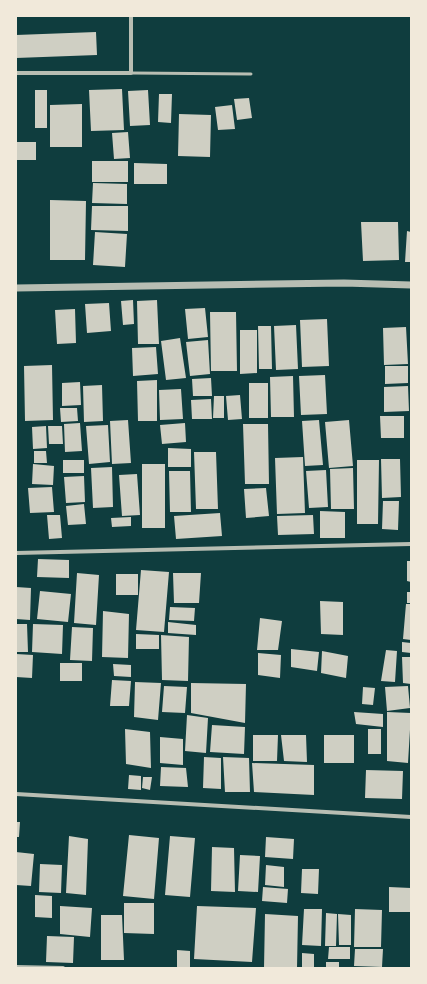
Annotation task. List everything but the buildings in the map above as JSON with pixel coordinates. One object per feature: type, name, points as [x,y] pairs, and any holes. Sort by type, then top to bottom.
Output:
[{"type":"street","points":[[16,73],[131,73],[131,16]]},
{"type":"street","points":[[16,288],[344,283],[411,285]]},
{"type":"street","points":[[16,553],[411,544]]},
{"type":"street","points":[[16,794],[411,816]]},
{"type":"street","points":[[16,967],[63,968]]},
{"type":"lane","points":[[131,73],[251,74]]}]
